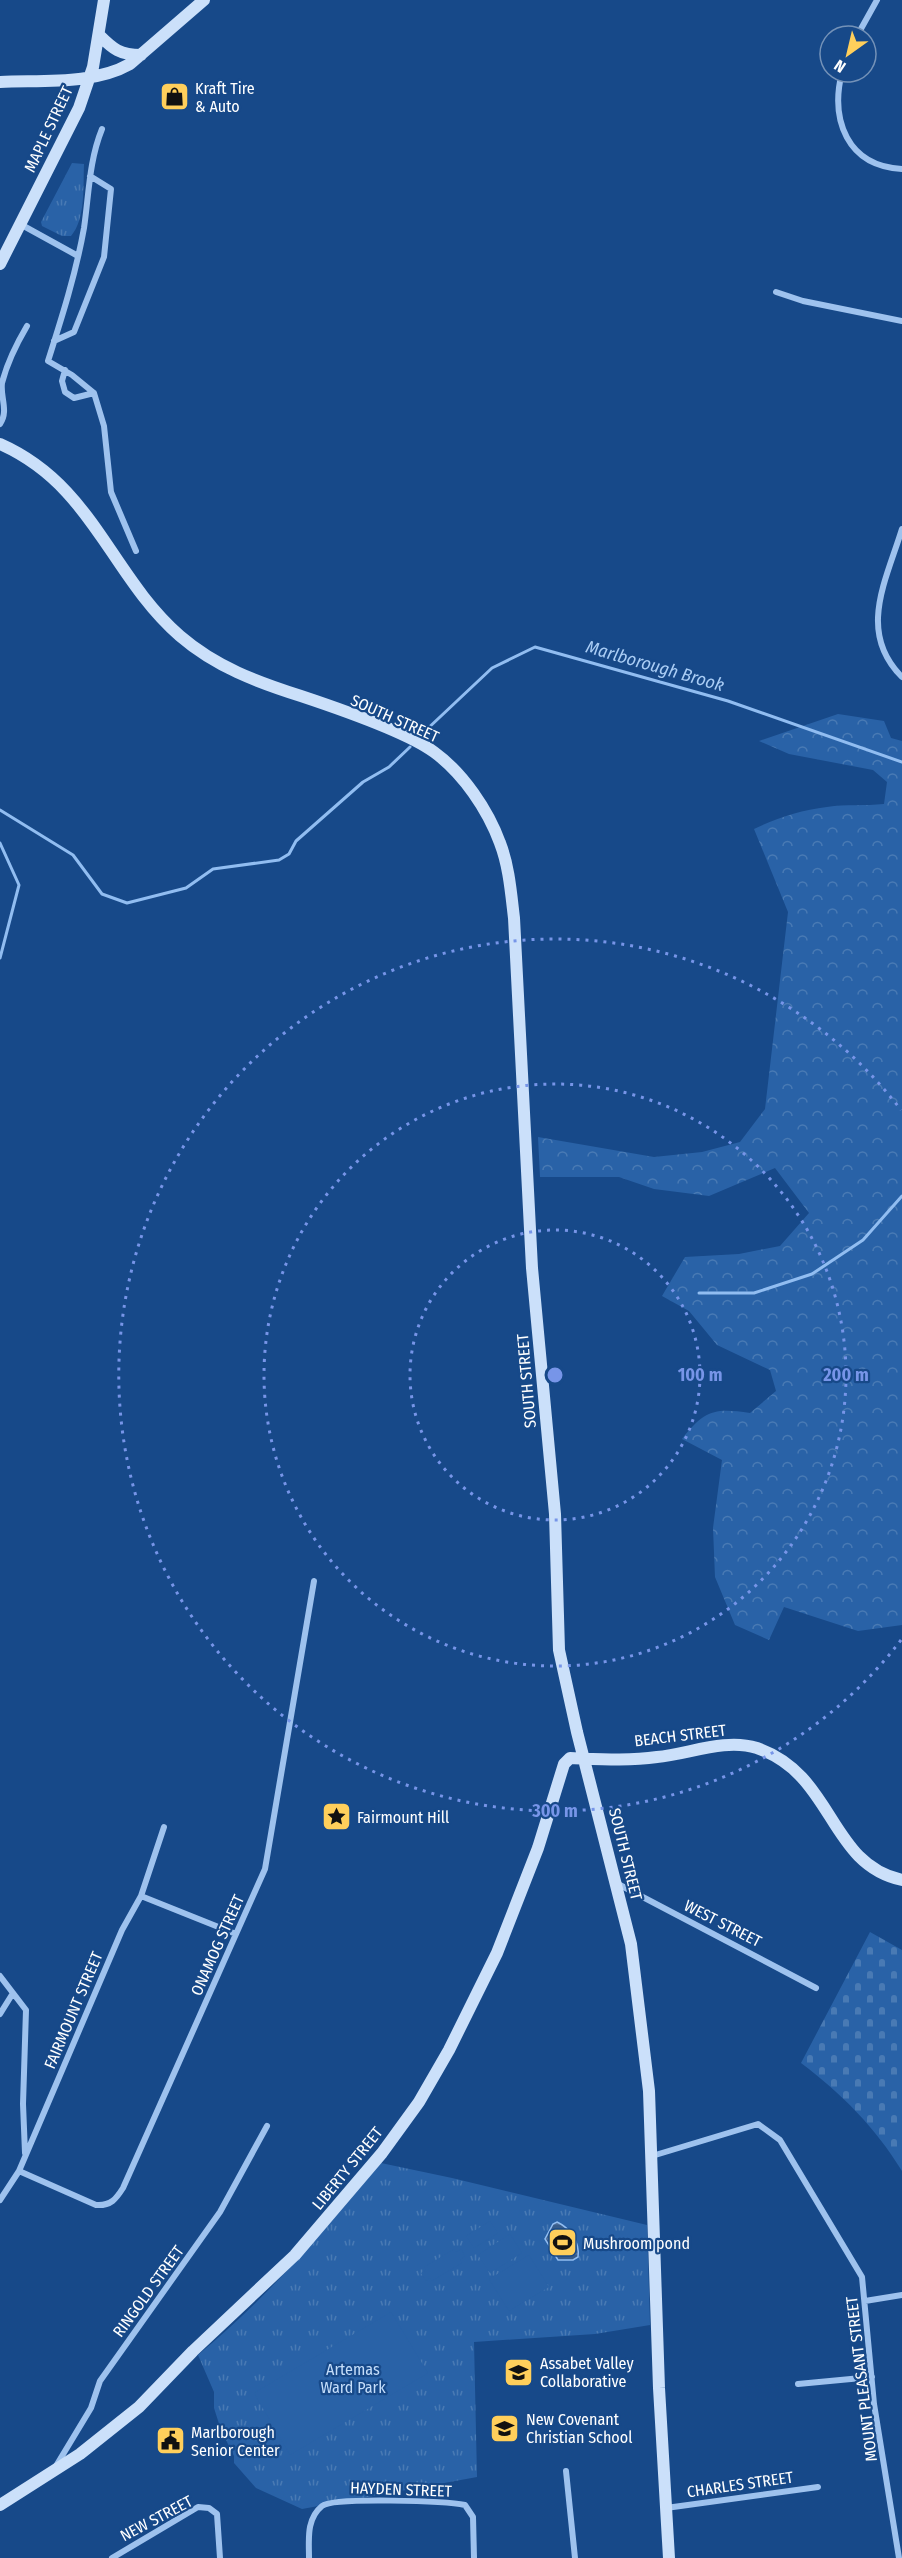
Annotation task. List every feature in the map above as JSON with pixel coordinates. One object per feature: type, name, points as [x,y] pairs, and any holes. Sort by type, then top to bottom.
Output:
[{"type":"main road","name":"MAPLE STREET","points":[[0,264],[69,131],[89,78],[104,0]]},
{"type":"main road","points":[[0,82],[89,78],[118,71],[141,55],[204,0]]},
{"type":"main road","points":[[99,34],[114,51],[126,55],[141,55]]},
{"type":"main road","name":"SOUTH STREET","points":[[3,444],[40,467],[71,495],[154,609],[191,645],[246,678],[362,720],[432,750],[467,786],[486,814],[501,844],[514,918],[532,1268],[555,1520],[558,1592],[556,1622],[564,1677],[634,1963],[648,2081],[659,2388],[669,2558]]},
{"type":"main road","name":"BEACH STREET","points":[[584,1758],[654,1758],[730,1745],[761,1750],[784,1761],[805,1779],[860,1859],[877,1871],[902,1880]]},
{"type":"main road","name":"LIBERTY STREET","points":[[0,2505],[53,2472],[139,2408],[194,2351],[275,2277],[388,2144],[419,2102],[449,2050],[497,1953],[538,1848],[564,1764],[570,1758],[584,1758]]},
{"type":"street","points":[[864,24],[877,0]]},
{"type":"street","points":[[841,84],[837,116],[846,136],[872,161],[902,169]]},
{"type":"street","points":[[102,129],[92,153],[78,256],[48,361],[65,370],[94,393],[104,426],[111,492],[136,550]]},
{"type":"street","points":[[54,341],[74,332],[104,257],[111,189],[90,176]]},
{"type":"street","points":[[20,224],[78,256]]},
{"type":"street","points":[[776,292],[803,301],[902,321]]},
{"type":"street","points":[[0,424],[4,417],[2,385],[16,346],[27,326]]},
{"type":"street","points":[[65,370],[62,381],[65,392],[74,398],[94,393]]},
{"type":"street","points":[[902,529],[879,603],[876,624],[883,650],[902,677]]},
{"type":"street","name":"ONAMOG STREET","points":[[19,2171],[87,2203],[106,2206],[116,2199],[131,2172],[264,1869],[314,1581]]},
{"type":"street","name":"FAIRMOUNT STREET","points":[[0,2200],[19,2171],[122,1930],[141,1896],[164,1827]]},
{"type":"street","name":"WEST STREET","points":[[616,1883],[816,1988]]},
{"type":"street","points":[[141,1896],[236,1934]]},
{"type":"street","points":[[0,1976],[26,2010],[22,2104],[25,2156]]},
{"type":"street","points":[[0,2014],[13,1993]]},
{"type":"street","name":"MOUNT PLEASANT STREET","points":[[652,2156],[758,2124],[780,2140],[862,2277],[872,2377],[899,2558]]},
{"type":"street","name":"RINGOLD STREET","points":[[53,2472],[91,2408],[100,2381],[220,2212],[267,2126]]},
{"type":"street","points":[[865,2301],[902,2295]]},
{"type":"street","points":[[798,2384],[872,2377]]},
{"type":"street","points":[[566,2471],[575,2558]]},
{"type":"street","name":"CHARLES STREET","points":[[666,2508],[818,2487]]},
{"type":"street","name":"HAYDEN STREET","points":[[309,2558],[309,2530],[312,2518],[324,2504],[357,2500],[465,2505],[473,2517],[474,2558]]},
{"type":"street","name":"NEW STREET","points":[[112,2558],[198,2507],[214,2511],[219,2523],[220,2558]]},
{"type":"green space","points":[[72,163],[84,164],[81,211],[76,229],[71,236],[62,236],[42,226],[41,222]]},
{"type":"green space","points":[[838,714],[884,721],[891,738],[902,741],[902,1625],[858,1631],[784,1607],[769,1640],[735,1625],[715,1577],[713,1528],[722,1460],[682,1439],[697,1422],[711,1413],[727,1411],[750,1413],[776,1391],[770,1370],[717,1345],[689,1311],[662,1296],[685,1257],[739,1254],[780,1246],[809,1213],[775,1168],[709,1196],[654,1189],[619,1177],[540,1177],[538,1137],[654,1157],[702,1152],[740,1142],[765,1109],[788,912],[754,829],[808,810],[834,806],[884,804],[887,782],[873,770],[789,754],[759,741]]},
{"type":"green space","points":[[870,1932],[902,1950],[902,2171],[881,2140],[857,2112],[801,2063]]},
{"type":"green space","name":"Artemas Ward Park","points":[[381,2163],[647,2225],[650,2325],[595,2334],[474,2342],[477,2477],[302,2509],[256,2488],[234,2463],[234,2456],[221,2430],[214,2408],[214,2392],[198,2355],[248,2311],[271,2287],[316,2239]]},
{"type":"green space","points":[[490,2221],[498,2233],[474,2248],[466,2236]]},
{"type":"green space","points":[[510,2234],[522,2253],[490,2273],[478,2255]]},
{"type":"green space","points":[[454,2249],[456,2252],[461,2249],[465,2256],[460,2260],[462,2263],[432,2281],[430,2278],[426,2281],[421,2273],[426,2270],[424,2267]]},
{"type":"green space","points":[[529,2255],[549,2287],[509,2311],[489,2279]]},
{"type":"green space","points":[[391,2312],[428,2373],[290,2455],[254,2393]]},
{"type":"shaded area","name":"Mushroom pond","points":[[557,2222],[570,2232],[576,2241],[578,2257],[573,2260],[558,2260],[545,2239],[553,2224]]},
{"type":"waterway","name":"Marlborough Brook","points":[[423,733],[492,668],[535,647],[728,701],[902,762]]},
{"type":"waterway","name":"Marlborough Brook","points":[[0,810],[73,855],[102,894],[127,903],[186,888],[213,869],[279,860],[289,854],[296,841],[363,782],[389,767],[410,747]]},
{"type":"waterway","points":[[0,843],[19,885],[0,958]]},
{"type":"waterway","points":[[699,1293],[754,1293],[812,1274],[863,1240],[902,1196]]},
{"type":"place","name":"Kraft Tire & Auto","points":[[174,97]]},
{"type":"place","name":"Fairmount Hill","points":[[336,1817]]},
{"type":"place","name":"Mushroom pond","points":[[562,2243]]},
{"type":"place","name":"Assabet Valley Collaborative","points":[[519,2372]]},
{"type":"place","name":"New Covenant Christian School","points":[[505,2428]]},
{"type":"place","name":"Marlborough Senior Center","points":[[170,2441]]}]
